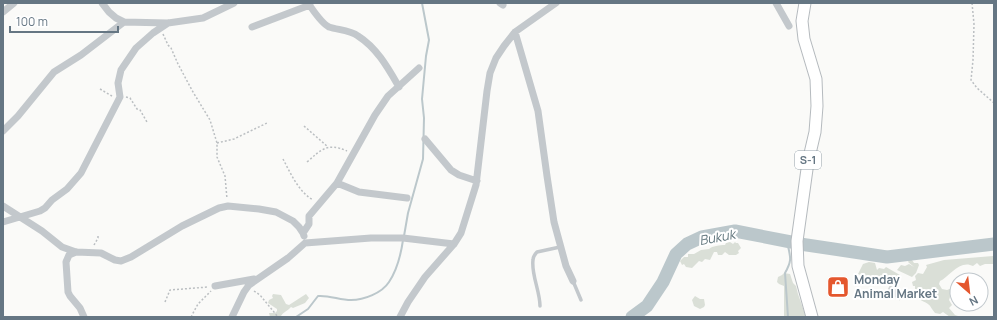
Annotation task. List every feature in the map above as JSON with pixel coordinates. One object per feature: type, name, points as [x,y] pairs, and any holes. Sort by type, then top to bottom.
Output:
[{"type":"main road","name":"S-1","points":[[805,3],[802,21],[804,39],[816,79],[818,106],[815,132],[808,162],[797,241],[798,266],[812,317]]},
{"type":"street","points":[[3,12],[14,3]]},
{"type":"street","points":[[102,3],[109,12],[124,22],[165,25],[203,18],[234,3]]},
{"type":"street","points":[[400,317],[425,277],[454,244],[461,233],[477,181],[486,91],[490,73],[504,46],[515,32],[556,3]]},
{"type":"street","points":[[776,3],[789,26]]},
{"type":"street","points":[[252,27],[309,4],[324,24],[329,27],[358,35],[369,45],[387,66],[399,87]]},
{"type":"street","points":[[3,131],[18,116],[54,72],[81,55],[124,22]]},
{"type":"street","points":[[3,222],[20,218],[45,208],[52,200],[67,189],[82,173],[120,97],[118,76],[121,70],[136,48],[165,25]]},
{"type":"street","points":[[515,32],[538,111],[551,204],[560,247],[573,282]]},
{"type":"street","points":[[293,221],[303,220],[309,216],[337,183],[375,114],[388,96],[420,68]]},
{"type":"street","points":[[425,138],[451,170],[459,175],[477,181]]},
{"type":"street","points":[[337,183],[359,192],[407,198]]},
{"type":"street","points":[[3,206],[42,231],[60,245],[76,252]]},
{"type":"street","points":[[66,262],[69,255],[76,252],[101,253],[115,260],[126,260],[201,216],[219,208],[233,207],[276,212],[293,221],[299,227],[303,233],[305,243]]},
{"type":"street","points":[[303,233],[309,224],[309,216]]},
{"type":"street","points":[[232,317],[249,285],[288,258],[305,243],[371,238],[404,238],[454,244]]},
{"type":"street","points":[[60,245],[66,262],[68,292],[80,308],[84,317]]},
{"type":"street","points":[[218,285],[247,281],[260,277]]},
{"type":"lane","points":[[540,306],[540,296],[533,269],[533,259],[537,252],[560,247]]},
{"type":"lane","points":[[573,282],[581,300]]},
{"type":"path","points":[[972,3],[974,24],[971,80],[977,88],[994,103]]},
{"type":"path","points":[[165,25],[163,37],[168,46],[171,48],[178,64],[210,120],[217,143],[217,157],[225,176],[226,197],[233,207]]},
{"type":"path","points":[[100,89],[114,96],[130,98],[140,110],[147,122]]},
{"type":"path","points":[[217,143],[234,139],[267,123]]},
{"type":"path","points":[[304,126],[329,148]]},
{"type":"path","points":[[306,162],[322,150],[329,148],[340,148],[353,154]]},
{"type":"path","points":[[283,159],[298,187],[308,197],[319,204]]},
{"type":"path","points":[[85,252],[92,248],[98,235]]},
{"type":"path","points":[[165,302],[170,290],[218,285]]},
{"type":"path","points":[[191,317],[198,304],[218,285]]},
{"type":"path","points":[[249,285],[255,293],[260,295],[278,317]]},
{"type":"shaded area","points":[[730,242],[733,244],[735,242],[738,243],[741,248],[738,251],[739,253],[736,255],[729,255],[725,252],[722,255],[718,255],[717,252],[714,252],[710,260],[705,259],[702,262],[699,261],[692,268],[686,267],[684,264],[682,265],[680,261],[684,257],[688,257],[688,254],[694,254],[701,250],[725,245],[726,243]]},
{"type":"shaded area","points":[[994,254],[994,264],[985,264],[980,266],[977,263],[973,266],[968,264],[964,265],[949,272],[949,274],[940,281],[939,284],[942,289],[949,289],[949,312],[952,312],[955,315],[961,317],[950,317],[943,312],[940,314],[935,313],[929,305],[917,298],[912,292],[915,289],[912,282],[916,280],[915,276],[918,273],[923,274],[927,267],[926,265],[944,260],[993,256]]},
{"type":"shaded area","points":[[909,260],[912,260],[914,263],[918,263],[919,265],[916,273],[912,277],[897,270],[901,265],[905,266],[909,264],[914,267],[908,262]]},
{"type":"shaded area","points":[[869,262],[875,263],[877,270],[879,268],[884,269],[886,267],[900,275],[901,278],[886,285],[858,274],[863,264]]},
{"type":"shaded area","points":[[784,273],[790,274],[793,283],[796,286],[806,317],[784,317],[784,286],[777,282],[778,277]]},
{"type":"shaded area","points":[[273,294],[281,295],[286,304],[289,305],[306,294],[309,298],[305,303],[293,308],[291,307],[281,316],[270,317],[269,313],[275,313],[277,311],[277,309],[268,303],[269,300],[273,298]]},
{"type":"shaded area","points":[[695,296],[700,299],[704,299],[704,307],[700,309],[694,306],[692,300]]},
{"type":"building","points":[[890,286],[904,293],[900,300],[886,293]]},
{"type":"waterway","points":[[404,236],[408,213],[423,159],[424,118],[422,99],[429,40],[422,3]]},
{"type":"waterway","name":"Bukuk","points":[[632,317],[647,306],[663,282],[676,254],[687,244],[702,237],[735,231],[791,242]]},
{"type":"waterway","points":[[296,317],[308,309],[318,296],[356,300],[377,293],[386,286],[394,272],[400,256],[403,240]]},
{"type":"waterway","points":[[787,241],[790,258],[785,273],[788,317]]},
{"type":"waterway","name":"Bukuk","points":[[800,244],[887,257],[994,244]]},
{"type":"place","name":"Monday Animal Market","points":[[838,287]]}]
